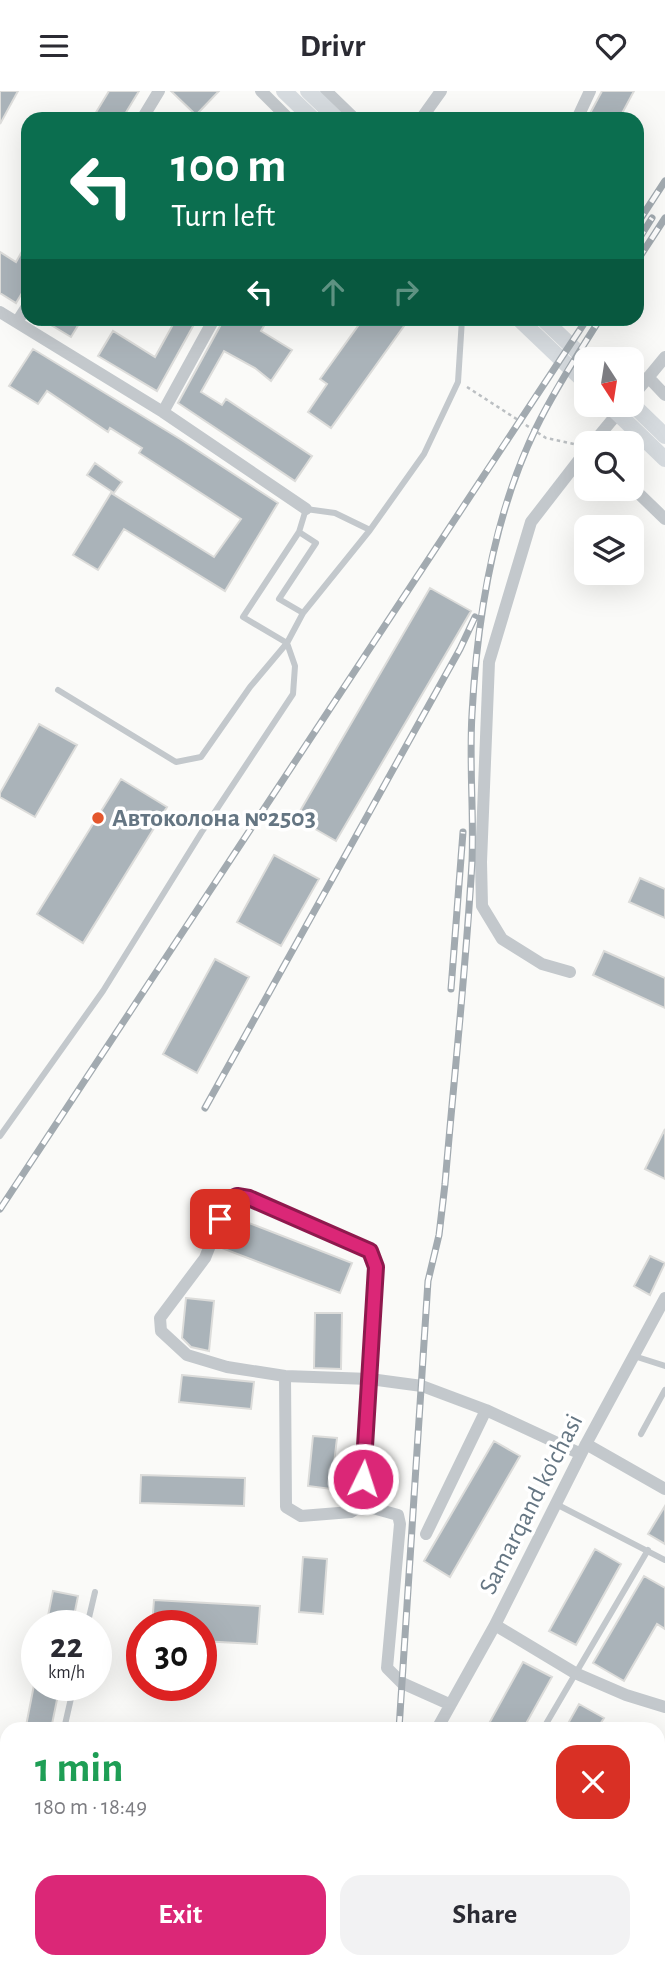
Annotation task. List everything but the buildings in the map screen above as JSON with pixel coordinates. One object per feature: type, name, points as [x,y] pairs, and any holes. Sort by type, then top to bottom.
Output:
[{"type":"main road","points":[[284,91],[306,112]]},
{"type":"main road","points":[[308,91],[330,112]]},
{"type":"main road","points":[[526,326],[574,372]]},
{"type":"main road","points":[[550,326],[574,349]]},
{"type":"main road","points":[[644,416],[665,436]]},
{"type":"main road","points":[[621,417],[665,459]]},
{"type":"street","points":[[146,112],[159,91]]},
{"type":"street","points":[[261,91],[282,112]]},
{"type":"street","points":[[326,91],[347,112]]},
{"type":"street","points":[[426,112],[442,91]]},
{"type":"street","points":[[580,112],[590,91]]},
{"type":"street","points":[[0,312],[21,324]]},
{"type":"street","points":[[17,322],[21,316]]},
{"type":"street","points":[[23,326],[163,412],[306,509]]},
{"type":"street","points":[[163,412],[210,326]]},
{"type":"street","points":[[644,382],[665,357]]},
{"type":"street","points":[[648,377],[665,395]]},
{"type":"street","points":[[603,431],[614,417]]},
{"type":"street","points":[[570,972],[542,964],[502,939],[482,906],[481,862],[489,662],[531,522],[574,465]]},
{"type":"street","points":[[644,499],[665,519]]},
{"type":"street","points":[[362,1504],[370,1379],[376,1267],[370,1251],[249,1198],[237,1196],[228,1200],[205,1258],[160,1318],[161,1331],[187,1355],[227,1367],[285,1376],[370,1379],[422,1386],[583,1449],[665,1489]]},
{"type":"street","name":"Samarqand ko'chasi","points":[[440,1722],[495,1625],[583,1449],[665,1298]]},
{"type":"street","points":[[285,1376],[286,1507],[301,1516],[351,1512],[362,1504]]},
{"type":"street","points":[[426,1534],[486,1410]]},
{"type":"street","points":[[362,1504],[398,1515],[400,1524],[387,1668],[402,1683],[449,1704]]},
{"type":"street","points":[[495,1625],[575,1673],[626,1695],[665,1707]]},
{"type":"lane","points":[[58,691],[176,762],[201,757],[250,687],[287,643],[303,613],[370,530],[424,454],[458,382],[462,326]]},
{"type":"lane","points":[[0,1136],[103,991],[203,830],[293,694],[295,666],[287,643],[243,617],[299,532],[306,509],[335,513],[370,530]]},
{"type":"lane","points":[[299,532],[316,543],[279,599],[303,613]]},
{"type":"lane","points":[[632,1356],[665,1366]]},
{"type":"lane","points":[[642,1434],[665,1390]]},
{"type":"lane","points":[[556,1504],[665,1560]]},
{"type":"lane","points":[[547,1722],[648,1550]]},
{"type":"lane","points":[[91,1610],[95,1592]]},
{"type":"lane","points":[[66,1722],[70,1701]]},
{"type":"path","points":[[458,382],[546,438],[574,446]]},
{"type":"railway","points":[[644,213],[665,181]]},
{"type":"railway","points":[[644,231],[652,218]]},
{"type":"railway","points":[[644,250],[665,218]]},
{"type":"railway","points":[[0,1209],[582,326]]},
{"type":"railway","points":[[399,1722],[428,1281],[439,1235],[445,1184],[467,942],[472,862],[472,714],[483,604],[498,532],[521,462],[551,399],[596,326]]},
{"type":"railway","points":[[205,1108],[460,649],[475,617]]},
{"type":"railway","points":[[451,989],[463,832]]},
{"type":"place","name":"Автоколона №2503","points":[[98,818]]},
{"type":"route","points":[[220,1219],[228,1200],[237,1196],[249,1198],[370,1251],[373,1256],[376,1267],[363,1479]]}]
